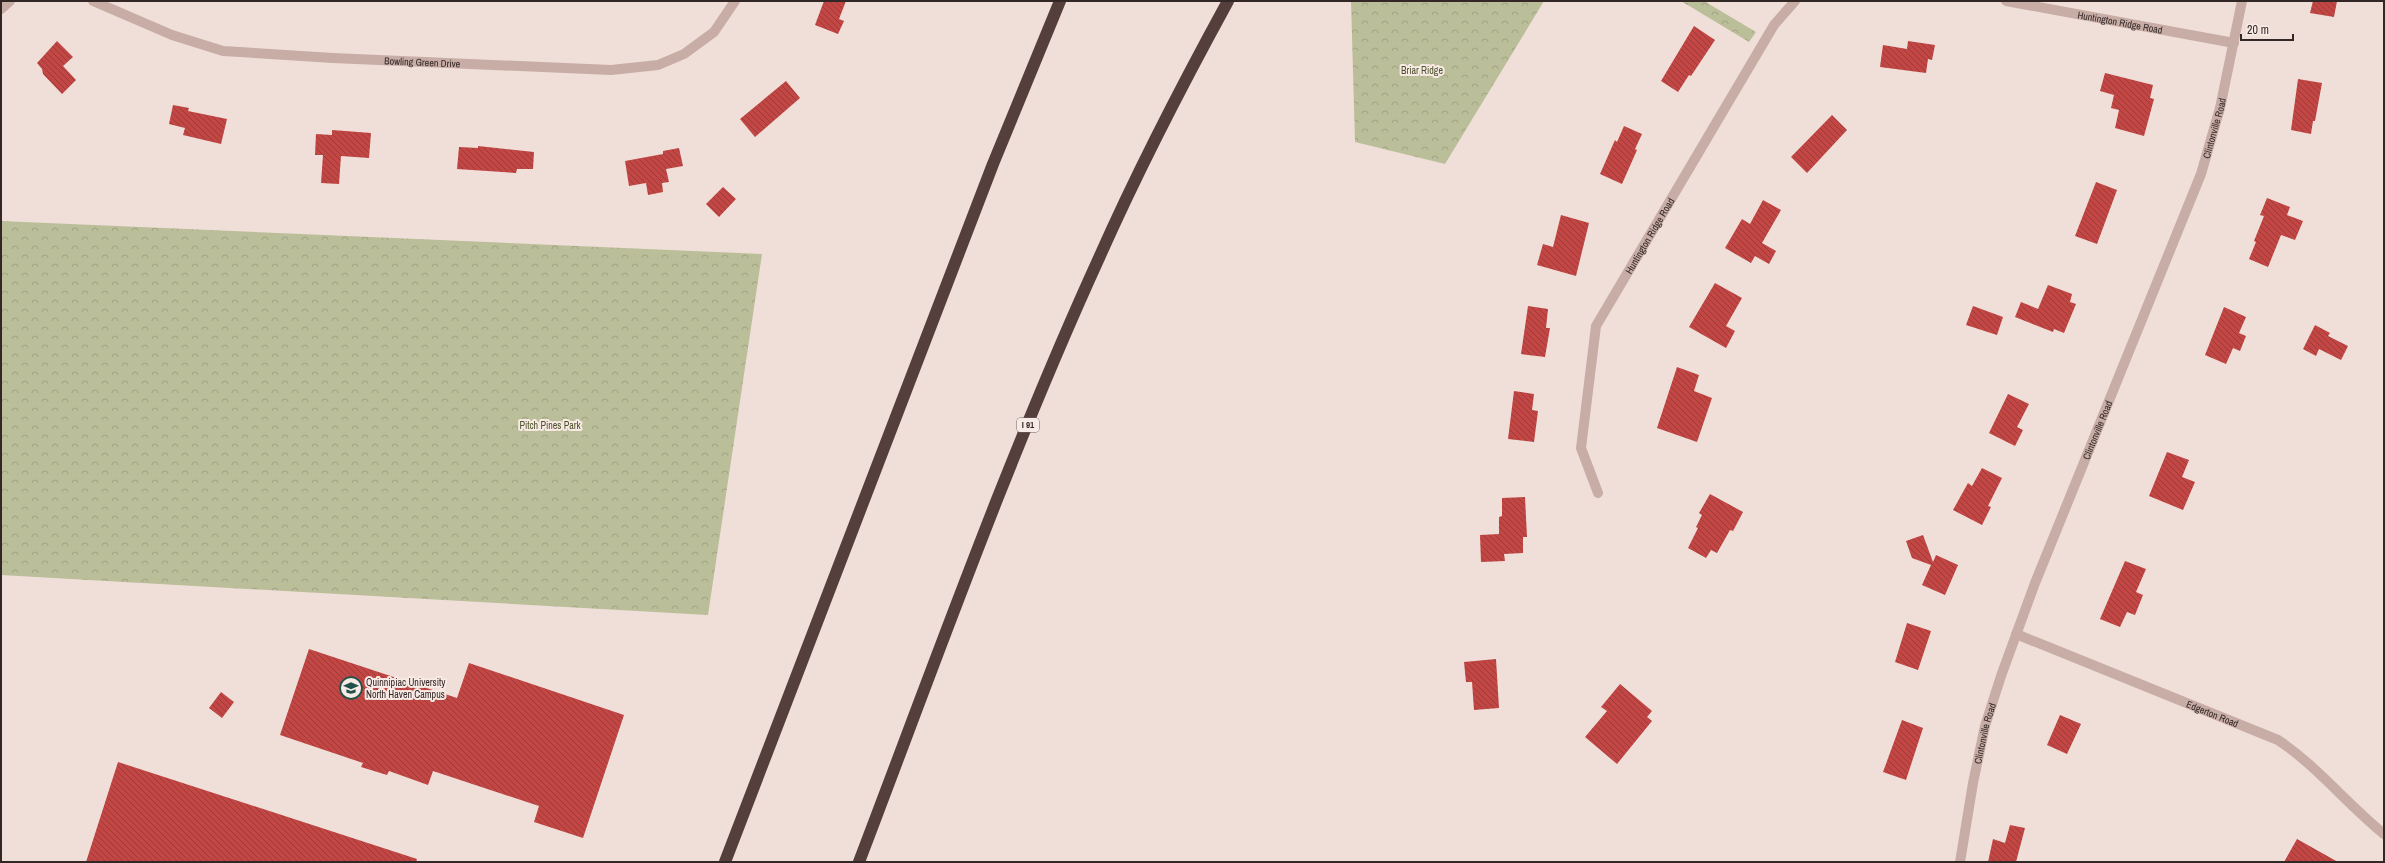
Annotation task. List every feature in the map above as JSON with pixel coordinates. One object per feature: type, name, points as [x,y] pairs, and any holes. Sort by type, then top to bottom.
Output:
[{"type":"highway","points":[[725,862],[993,164],[1060,1]]},
{"type":"highway","name":"I 91","points":[[859,862],[1002,490],[1074,314],[1147,155],[1228,1]]},
{"type":"street","points":[[1,9],[10,1]]},
{"type":"street","name":"Bowling Green Drive","points":[[93,1],[172,35],[223,51],[333,58],[611,70],[658,65],[684,54],[714,32],[735,1]]},
{"type":"street","name":"Huntington Ridge Road","points":[[1598,493],[1581,448],[1596,326],[1774,25],[1795,1]]},
{"type":"street","name":"Huntington Ridge Road","points":[[2006,1],[2234,43]]},
{"type":"street","name":"Clintonville Road","points":[[1960,862],[1973,783],[1985,726],[2016,634],[2189,206],[2220,108],[2242,1]]},
{"type":"street","name":"Edgerton Road","points":[[2016,634],[2278,740],[2293,750],[2363,817],[2384,834]]},
{"type":"green space","name":"Briar Ridge","points":[[1351,1],[1544,1],[1445,164],[1355,142]]},
{"type":"green space","points":[[1681,1],[1704,1],[1756,32],[1749,42]]},
{"type":"green space","name":"Pitch Pines Park","points":[[1,221],[762,254],[708,615],[1,575]]},
{"type":"building","points":[[824,1],[846,1],[839,19],[844,21],[838,34],[815,25]]},
{"type":"building","points":[[2313,1],[2337,1],[2334,17],[2310,13]]},
{"type":"building","points":[[1694,26],[1715,40],[1691,76],[1689,75],[1678,92],[1661,81]]},
{"type":"building","points":[[57,41],[73,57],[63,66],[76,80],[62,94],[43,74],[42,69],[37,63]]},
{"type":"building","points":[[1908,41],[1935,45],[1932,60],[1928,59],[1926,73],[1880,67],[1883,45],[1907,49]]},
{"type":"building","points":[[2105,73],[2153,85],[2150,98],[2154,99],[2144,136],[2115,128],[2119,110],[2111,108],[2114,95],[2100,91]]},
{"type":"building","points":[[2298,79],[2322,83],[2311,134],[2291,130]]},
{"type":"building","points":[[786,81],[800,98],[755,137],[740,119]]},
{"type":"building","points":[[173,105],[189,108],[188,111],[227,119],[221,144],[183,135],[185,128],[169,124]]},
{"type":"building","points":[[1832,115],[1847,130],[1807,173],[1791,157]]},
{"type":"building","points":[[1624,126],[1642,134],[1635,149],[1637,150],[1622,184],[1600,174],[1615,140],[1617,142]]},
{"type":"building","points":[[332,130],[371,133],[369,158],[341,156],[339,184],[321,183],[323,155],[315,155],[316,134],[332,135]]},
{"type":"building","points":[[478,146],[534,152],[533,169],[517,169],[516,173],[457,169],[459,147],[478,148]]},
{"type":"building","points":[[679,148],[683,166],[666,169],[669,182],[662,183],[663,192],[648,195],[646,183],[629,186],[625,161],[663,154],[663,151]]},
{"type":"building","points":[[2096,182],[2117,190],[2097,244],[2075,236]]},
{"type":"building","points":[[723,187],[736,199],[719,217],[706,204]]},
{"type":"building","points":[[2267,198],[2290,207],[2287,215],[2303,221],[2295,240],[2281,235],[2268,267],[2249,259],[2256,242],[2254,241],[2264,216],[2260,215]]},
{"type":"building","points":[[1763,200],[1781,210],[1762,243],[1776,251],[1769,264],[1755,256],[1751,263],[1725,248],[1742,219],[1750,224]]},
{"type":"building","points":[[1561,215],[1589,223],[1576,276],[1537,265],[1543,244],[1553,247]]},
{"type":"building","points":[[1715,283],[1742,298],[1726,326],[1735,331],[1726,348],[1689,327]]},
{"type":"building","points":[[2048,285],[2072,294],[2070,302],[2076,304],[2064,333],[2054,329],[2053,332],[2015,317],[2021,302],[2038,309]]},
{"type":"building","points":[[1528,306],[1548,309],[1546,328],[1550,328],[1545,357],[1521,354]]},
{"type":"building","points":[[1973,306],[2003,317],[1997,335],[1966,325]]},
{"type":"building","points":[[2224,307],[2246,317],[2239,333],[2246,336],[2240,351],[2233,348],[2226,364],[2205,355]]},
{"type":"building","points":[[2315,325],[2330,333],[2328,336],[2348,346],[2341,360],[2319,349],[2316,356],[2303,349]]},
{"type":"building","points":[[1677,367],[1699,375],[1694,391],[1712,398],[1697,442],[1657,428]]},
{"type":"building","points":[[1514,391],[1534,394],[1532,410],[1538,411],[1534,442],[1508,439]]},
{"type":"building","points":[[2008,394],[2029,404],[2017,427],[2023,430],[2015,446],[1989,433]]},
{"type":"building","points":[[2167,452],[2189,460],[2182,477],[2195,482],[2183,510],[2149,496]]},
{"type":"building","points":[[1982,468],[2002,478],[1988,506],[1991,507],[1982,525],[1953,510],[1968,483],[1972,486]]},
{"type":"building","points":[[1710,494],[1743,512],[1733,531],[1730,530],[1717,553],[1711,550],[1706,558],[1688,548],[1698,528],[1696,527],[1702,515],[1699,513]]},
{"type":"building","points":[[1525,497],[1527,537],[1523,537],[1523,553],[1504,554],[1505,561],[1481,562],[1480,535],[1499,534],[1499,517],[1502,516],[1502,498]]},
{"type":"building","points":[[1923,535],[1933,562],[1936,555],[1958,565],[1945,595],[1922,585],[1931,565],[1912,558],[1906,541]]},
{"type":"building","points":[[2125,561],[2146,569],[2136,592],[2143,595],[2135,615],[2127,612],[2120,627],[2100,619]]},
{"type":"building","points":[[1907,623],[1931,631],[1918,670],[1895,662]]},
{"type":"building","points":[[309,649],[457,698],[469,663],[624,715],[583,838],[534,822],[539,806],[433,771],[428,785],[389,771],[387,775],[361,767],[363,763],[280,735]]},
{"type":"building","points":[[1496,659],[1499,708],[1474,710],[1472,682],[1466,682],[1464,662]]},
{"type":"building","points":[[1620,684],[1652,711],[1647,717],[1652,721],[1617,764],[1585,737],[1607,711],[1601,707]]},
{"type":"building","points":[[221,692],[234,702],[222,718],[209,708]]},
{"type":"building","points":[[2060,715],[2081,724],[2067,754],[2047,745]]},
{"type":"building","points":[[1902,720],[1923,728],[1906,780],[1883,772]]},
{"type":"building","points":[[118,762],[417,859],[416,862],[86,862]]},
{"type":"building","points":[[2010,825],[2025,828],[2016,862],[1988,862],[1993,839],[2005,843]]},
{"type":"building","points":[[2297,839],[2338,862],[2284,862]]},
{"type":"place","name":"Quinnipiac University North Haven Campus","points":[[351,688]]}]
